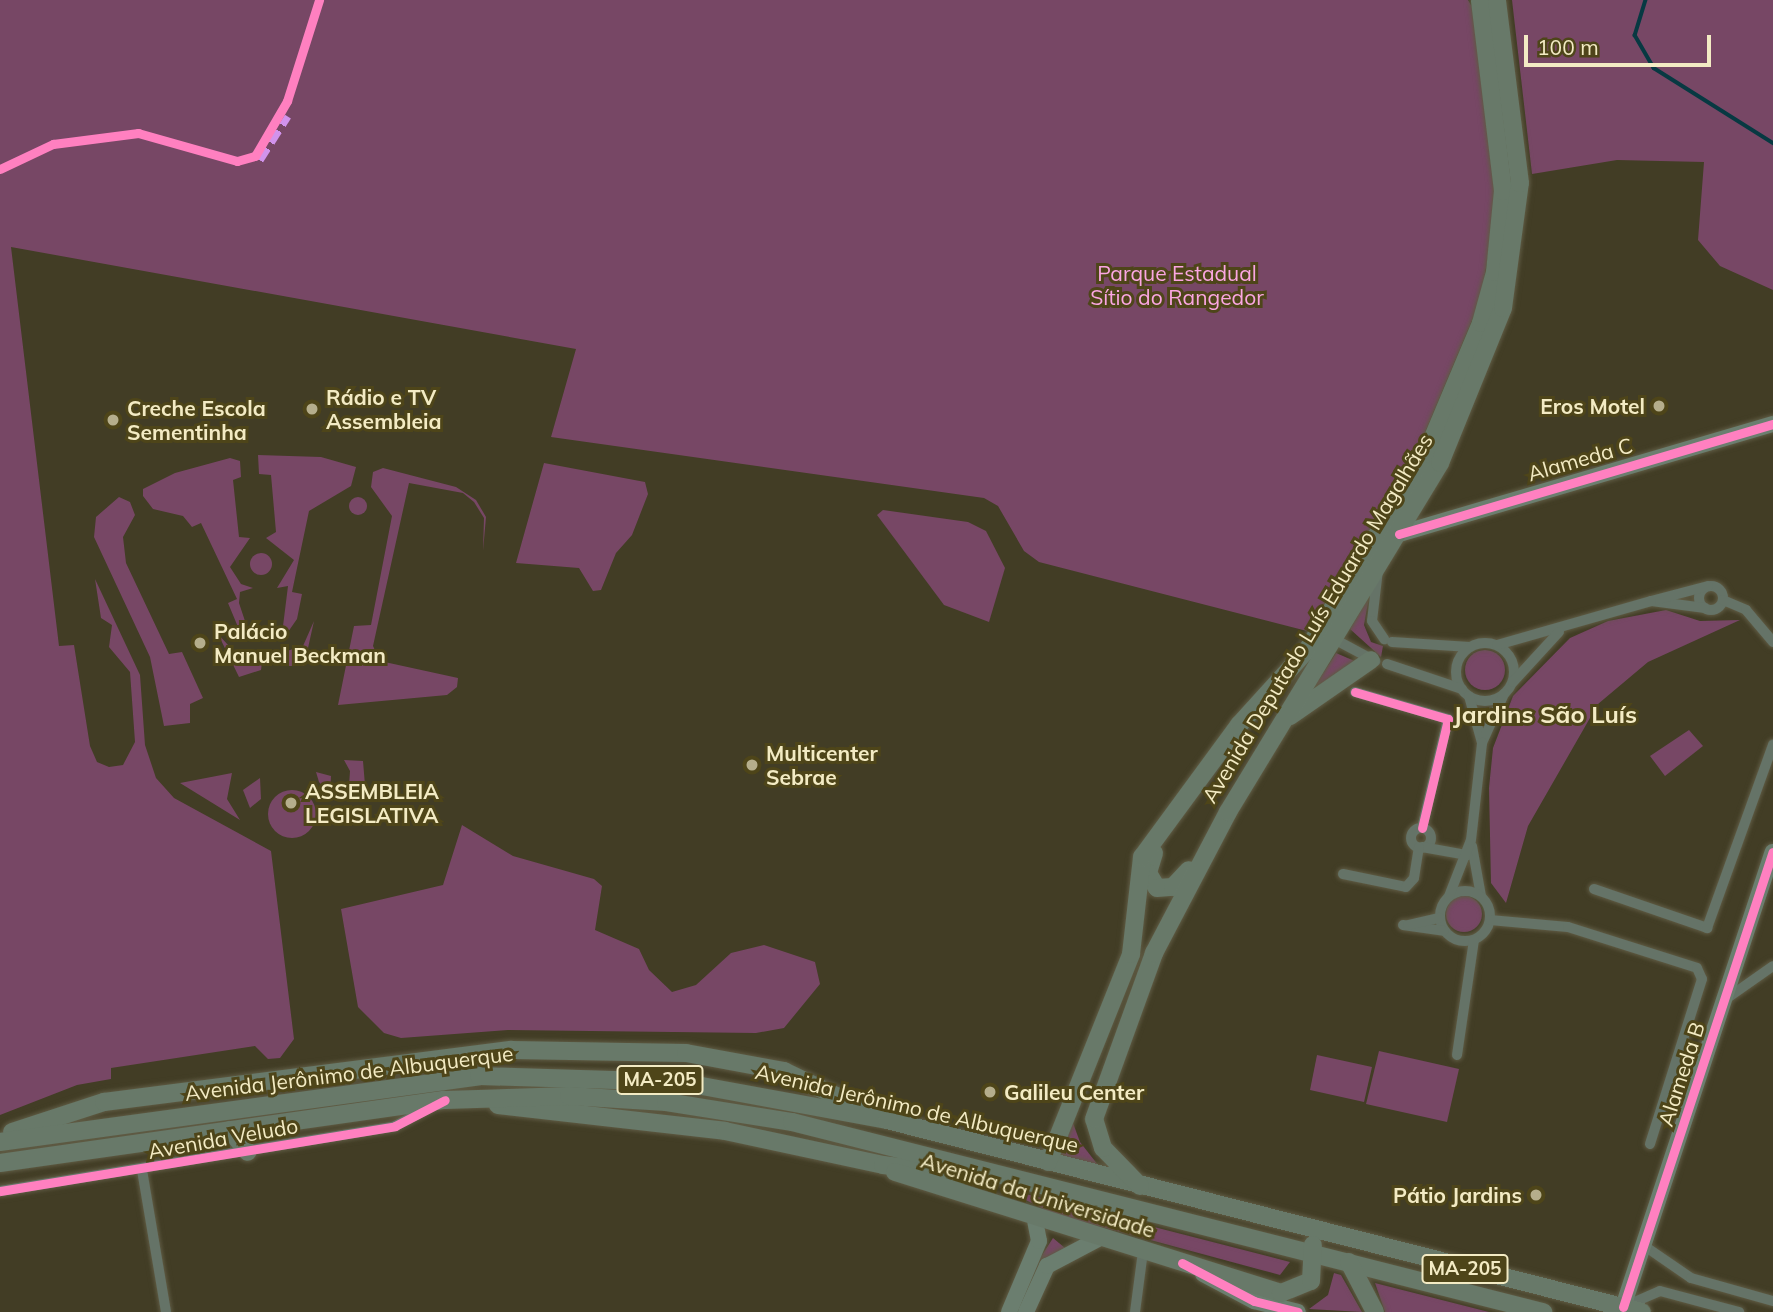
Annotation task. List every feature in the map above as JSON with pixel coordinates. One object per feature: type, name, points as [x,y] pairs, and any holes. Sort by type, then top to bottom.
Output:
[{"type":"main road","name":"Avenida Deputado Luís Eduardo Magalhães","points":[[1048,1162],[1131,954],[1138,864],[1239,725],[1295,670],[1410,482],[1481,323],[1495,272],[1503,191],[1480,0]]},
{"type":"main road","name":"Avenida Deputado Luís Eduardo Magalhães","points":[[1140,1186],[1098,1139],[1098,1098],[1154,953],[1228,812],[1418,503],[1491,342],[1512,273],[1519,157],[1497,0]]},
{"type":"main road","points":[[1284,720],[1379,662]]},
{"type":"main road","points":[[1228,812],[1177,884],[1154,886],[1150,859],[1239,725]]},
{"type":"main road","name":"MA-205","points":[[56,1116],[104,1102],[474,1053],[620,1048],[784,1072],[887,1120]]},
{"type":"main road","name":"Avenida Jerônimo de Albuquerque","points":[[0,1139],[43,1136],[429,1082],[525,1074],[694,1084],[887,1120],[1642,1312]]},
{"type":"main road","name":"Avenida Jerônimo de Albuquerque","points":[[0,1163],[445,1100],[603,1097],[744,1113],[1021,1179],[1543,1312]]},
{"type":"main road","name":"Avenida Jerônimo de Albuquerque","points":[[445,1100],[725,1131],[883,1165]]},
{"type":"main road","points":[[56,1116],[43,1136],[60,1154]]},
{"type":"main road","points":[[0,1139],[56,1116]]},
{"type":"main road","points":[[230,1130],[247,1152]]},
{"type":"main road","points":[[883,1165],[1021,1179]]},
{"type":"main road","name":"Avenida da Universidade","points":[[883,1165],[934,1188],[1034,1215],[1100,1238],[1288,1294],[1311,1281],[1315,1253]]},
{"type":"main road","points":[[1308,1228],[1315,1253]]},
{"type":"main road","points":[[1349,1262],[1375,1312]]},
{"type":"street","name":"Alameda C","points":[[1399,534],[1440,518],[1773,424]]},
{"type":"street","points":[[1418,503],[1425,517],[1440,518]]},
{"type":"street","points":[[1379,567],[1372,621],[1388,641],[1470,647],[1497,646],[1708,586],[1720,589],[1723,600]]},
{"type":"street","points":[[1705,608],[1700,594],[1708,586]]},
{"type":"street","points":[[1651,601],[1716,609],[1723,600]]},
{"type":"street","points":[[1723,600],[1746,610],[1773,642]]},
{"type":"street","points":[[1444,931],[1440,919],[1471,840],[1482,743],[1507,689],[1542,646],[1571,626]]},
{"type":"street","points":[[1334,639],[1379,662],[1487,700],[1507,689]]},
{"type":"street","points":[[1497,646],[1511,658],[1507,689]]},
{"type":"street","points":[[1470,647],[1456,671],[1482,743]]},
{"type":"street","points":[[1343,874],[1406,887],[1414,878],[1420,847],[1431,839],[1422,828],[1448,719],[1355,692]]},
{"type":"street","points":[[1594,889],[1707,928],[1773,745]]},
{"type":"street","points":[[1471,840],[1481,896],[1490,919]]},
{"type":"street","points":[[1420,847],[1467,855]]},
{"type":"street","name":"Alameda B","points":[[1623,1307],[1724,1001],[1769,883],[1773,852]]},
{"type":"street","points":[[1449,896],[1465,890],[1481,896]]},
{"type":"street","points":[[1440,919],[1403,925],[1444,931],[1474,940]]},
{"type":"street","points":[[1457,1055],[1474,940],[1490,919]]},
{"type":"street","points":[[1490,919],[1568,927],[1697,968],[1702,979],[1650,1144]]},
{"type":"street","points":[[1724,1001],[1773,966]]},
{"type":"street","name":"Avenida Veludo","points":[[0,1191],[142,1170],[395,1126],[445,1100]]},
{"type":"street","points":[[142,1170],[166,1312]]},
{"type":"street","points":[[1009,1312],[1036,1251],[1034,1215]]},
{"type":"street","points":[[1026,1312],[1037,1279],[1052,1262],[1100,1238]]},
{"type":"street","points":[[1643,1245],[1690,1278],[1773,1301]]},
{"type":"street","points":[[1036,1251],[1052,1262]]},
{"type":"street","points":[[1135,1312],[1143,1251]]},
{"type":"street","name":"Avenida da Universidade","points":[[1182,1263],[1253,1306],[1298,1312]]},
{"type":"street","points":[[1623,1307],[1660,1291],[1739,1312]]},
{"type":"green space","name":"Parque Estadual Sítio do Rangedor","points":[[0,0],[1468,0],[1478,17],[1497,199],[1481,299],[1408,473],[1307,631],[1039,562],[1024,551],[998,506],[984,498],[551,437],[576,349],[11,247],[59,646],[74,645],[90,746],[97,762],[109,767],[123,765],[135,742],[130,672],[109,647],[112,625],[101,618],[95,579],[140,675],[145,745],[156,778],[174,798],[271,851],[294,1039],[280,1058],[268,1059],[255,1046],[111,1068],[111,1079],[77,1085],[0,1115]]},
{"type":"green space","points":[[1512,0],[1773,0],[1773,290],[1720,266],[1698,240],[1704,162],[1617,160],[1532,174]]},
{"type":"green space","points":[[258,455],[321,457],[356,467],[351,486],[309,511],[292,592],[302,594],[297,619],[281,642],[288,586],[277,588],[294,560],[266,538],[276,532],[271,475],[259,474]]},
{"type":"green space","points":[[230,458],[240,461],[241,477],[233,480],[239,537],[250,538],[230,567],[241,584],[253,588],[240,592],[239,603],[250,636],[238,627],[228,603],[237,599],[201,523],[192,527],[183,516],[153,509],[143,496],[143,489],[175,473]]},
{"type":"green space","points":[[544,463],[645,482],[648,494],[632,535],[616,553],[601,590],[593,591],[579,568],[516,563]]},
{"type":"green space","points":[[383,468],[456,487],[476,500],[486,517],[483,551],[484,518],[474,502],[463,493],[409,483],[373,646],[380,661],[458,678],[457,687],[447,695],[338,705],[354,626],[371,625],[392,516],[371,487],[373,472]]},
{"type":"green space","points":[[119,497],[130,502],[135,515],[123,537],[126,563],[169,654],[182,652],[203,698],[190,704],[190,723],[164,726],[150,657],[94,537],[96,517]]},
{"type":"green space","points":[[358,497],[364,500],[367,506],[364,512],[358,515],[352,512],[349,506],[352,500]]},
{"type":"green space","points":[[883,510],[968,522],[986,531],[1005,568],[989,622],[944,605],[877,515]]},
{"type":"green space","points":[[261,553],[269,556],[272,564],[269,572],[261,575],[253,572],[250,564],[253,556]]},
{"type":"green space","points":[[1369,597],[1364,625],[1371,642],[1383,646],[1381,657],[1350,629]]},
{"type":"green space","points":[[1666,610],[1700,621],[1740,620],[1648,662],[1598,704],[1528,826],[1506,903],[1491,883],[1489,788],[1493,748],[1513,696],[1570,638],[1608,621]]},
{"type":"green space","points":[[314,621],[304,666],[282,666],[277,654],[303,646]]},
{"type":"green space","points":[[218,634],[238,656],[263,655],[261,670],[239,677]]},
{"type":"green space","points":[[1485,650],[1493,651],[1499,656],[1504,662],[1504,678],[1499,684],[1493,689],[1485,690],[1477,689],[1471,684],[1466,678],[1465,670],[1466,662],[1471,656],[1477,651]]},
{"type":"green space","points":[[1336,653],[1357,662],[1304,703]]},
{"type":"green space","points":[[1689,730],[1703,746],[1665,776],[1650,756]]},
{"type":"green space","points":[[344,760],[363,761],[366,797],[348,800],[350,771]]},
{"type":"green space","points":[[316,772],[331,776],[330,796],[319,782]]},
{"type":"green space","points":[[232,773],[227,799],[240,820],[180,783]]},
{"type":"green space","points":[[260,778],[261,799],[250,808],[243,790]]},
{"type":"green space","points":[[292,790],[309,797],[316,814],[309,831],[292,838],[275,831],[268,814],[275,797]]},
{"type":"green space","points":[[462,825],[513,856],[594,879],[602,886],[595,930],[639,949],[649,970],[672,992],[696,985],[731,953],[764,945],[815,962],[820,984],[784,1028],[756,1033],[508,1030],[401,1038],[384,1033],[358,1007],[341,909],[443,885]]},
{"type":"green space","points":[[1464,896],[1476,902],[1482,914],[1476,926],[1464,932],[1452,926],[1446,914],[1452,902]]},
{"type":"green space","points":[[1379,1051],[1459,1069],[1447,1122],[1366,1104]]},
{"type":"green space","points":[[1317,1055],[1372,1067],[1364,1102],[1310,1090]]},
{"type":"green space","points":[[1073,1123],[1080,1142],[1098,1165],[1060,1156]]},
{"type":"green space","points":[[999,1187],[1290,1262],[1280,1275],[1054,1214]]},
{"type":"green space","points":[[1053,1238],[1065,1248],[1035,1274],[1015,1312],[1024,1283]]},
{"type":"green space","points":[[1334,1273],[1341,1275],[1362,1312],[1309,1309],[1328,1295]]},
{"type":"green space","points":[[1375,1283],[1489,1312],[1385,1312]]},
{"type":"waterway","points":[[1646,0],[1635,35],[1654,68],[1773,143]]},
{"type":"marked path","points":[[260,160],[288,116]]},
{"type":"cycle path","points":[[0,169],[53,144],[138,133],[237,161],[255,156],[287,101],[319,0]]},
{"type":"cycle path","points":[[1399,534],[1773,424]]},
{"type":"cycle path","points":[[1355,692],[1448,719],[1422,828]]},
{"type":"cycle path","points":[[1623,1307],[1773,852]]},
{"type":"cycle path","points":[[0,1191],[395,1126],[445,1100]]},
{"type":"cycle path","points":[[1182,1263],[1254,1301],[1298,1312]]},
{"type":"place","name":"Eros Motel","points":[[1659,406]]},
{"type":"place","name":"Rádio e TV Assembleia","points":[[312,409]]},
{"type":"place","name":"Creche Escola Sementinha","points":[[113,420]]},
{"type":"place","name":"Palácio Manuel Beckman","points":[[200,643]]},
{"type":"place","name":"Multicenter Sebrae","points":[[752,765]]},
{"type":"place","name":"ASSEMBLEIA LEGISLATIVA","points":[[291,803]]},
{"type":"place","name":"Galileu Center","points":[[990,1092]]},
{"type":"place","name":"Pátio Jardins","points":[[1536,1195]]},
{"type":"district","name":"Jardins São Luís","points":[[1545,715]]}]
